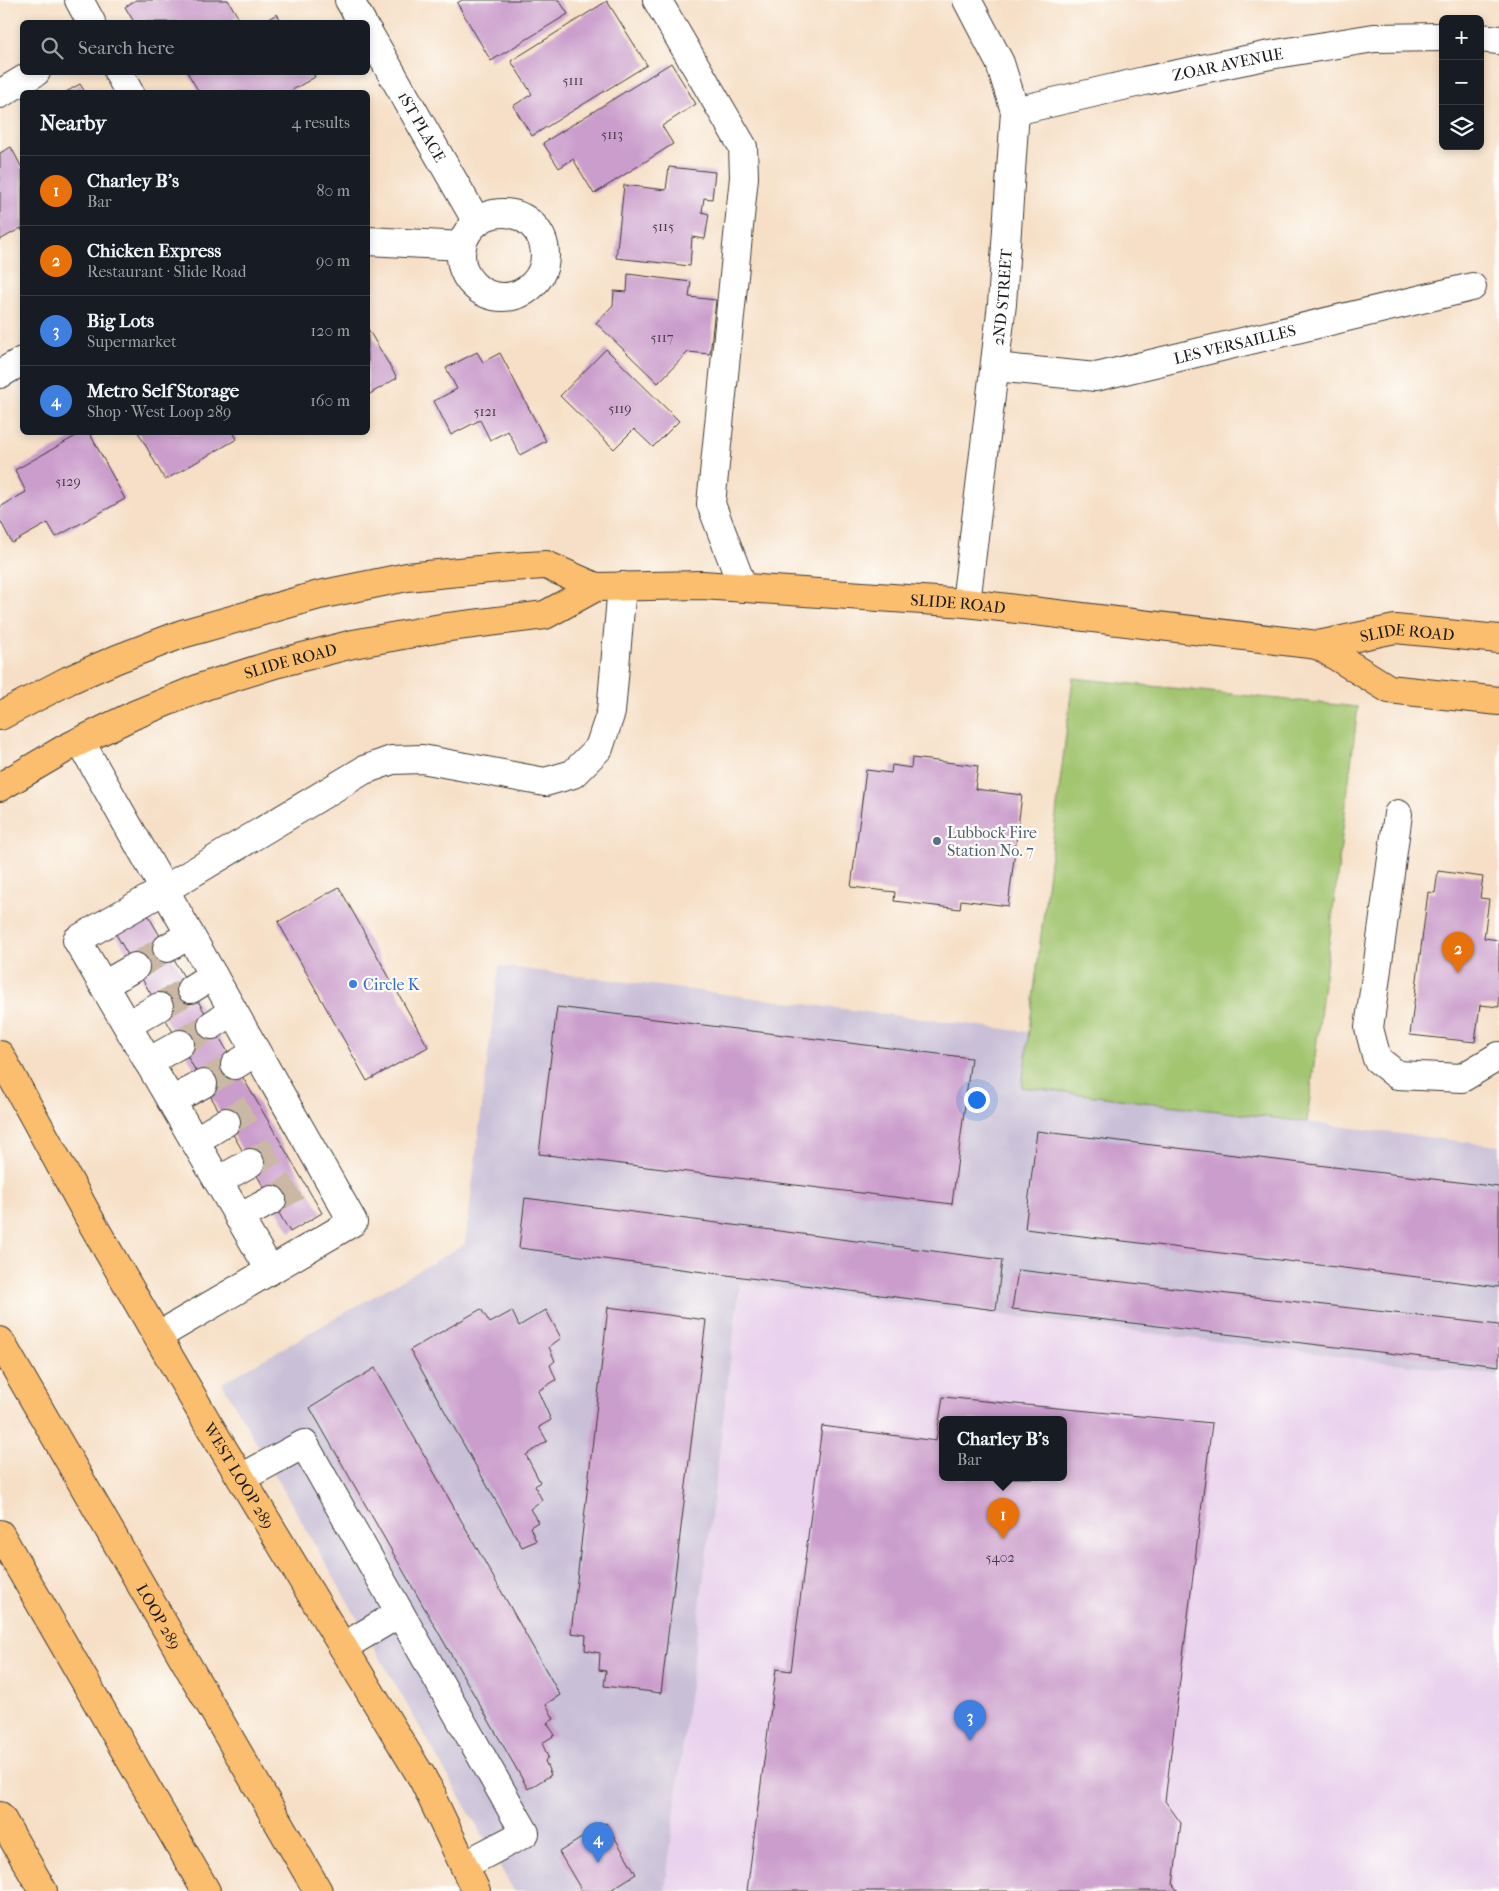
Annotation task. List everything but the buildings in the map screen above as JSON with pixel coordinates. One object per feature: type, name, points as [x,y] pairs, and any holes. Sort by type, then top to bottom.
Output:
[{"type":"main road","name":"SLIDE ROAD","points":[[0,716],[69,680],[182,634],[319,595],[406,576],[546,565],[609,587],[702,585],[966,603],[1318,645],[1395,629],[1499,639]]},
{"type":"main road","name":"SLIDE ROAD","points":[[0,787],[80,741],[134,715],[205,686],[275,664],[353,644],[441,628],[545,615],[609,587]]},
{"type":"main road","name":"SLIDE ROAD","points":[[1318,645],[1389,689],[1499,701]]},
{"type":"main road","name":"WEST LOOP 289","points":[[0,1055],[93,1225],[241,1478],[421,1775],[487,1891]]},
{"type":"main road","name":"LOOP 289","points":[[0,1341],[318,1891]]},
{"type":"main road","points":[[0,1534],[206,1891]]},
{"type":"main road","points":[[421,1775],[476,1891]]},
{"type":"main road","points":[[0,1816],[43,1891]]},
{"type":"street","points":[[79,0],[90,20]]},
{"type":"street","points":[[349,0],[361,20]]},
{"type":"street","points":[[657,0],[742,147],[744,178],[711,504],[743,588]]},
{"type":"street","name":"2ND STREET","points":[[966,603],[1004,286],[1015,111],[1000,63],[968,0]]},
{"type":"street","name":"1ST PLACE","points":[[370,35],[477,222]]},
{"type":"street","name":"ZOAR AVENUE","points":[[1015,111],[1144,81],[1270,55],[1374,38],[1439,37]]},
{"type":"street","points":[[1484,38],[1499,40]]},
{"type":"street","points":[[0,94],[31,75]]},
{"type":"street","points":[[120,75],[129,90]]},
{"type":"street","points":[[499,212],[513,214],[526,219],[536,229],[543,241],[545,255],[543,268],[536,281],[526,290],[513,296],[500,297],[486,294],[474,287],[466,276],[461,262],[462,246],[466,236],[477,222],[486,216],[499,212]]},
{"type":"street","points":[[370,241],[462,246]]},
{"type":"street","name":"LES VERSAILLES","points":[[995,367],[1096,377],[1472,287]]},
{"type":"street","points":[[0,374],[20,362]]},
{"type":"street","points":[[270,1270],[77,940],[364,770],[392,760],[422,759],[545,782],[573,774],[599,748],[611,712],[609,587]]},
{"type":"street","points":[[80,741],[164,890],[178,941],[314,1177],[353,1222],[158,1336]]},
{"type":"street","points":[[1398,814],[1369,1028],[1377,1059],[1397,1074],[1462,1078],[1499,1056]]},
{"type":"street","points":[[104,985],[135,967]]},
{"type":"street","points":[[127,1025],[159,1007]]},
{"type":"street","points":[[148,1062],[180,1044]]},
{"type":"street","points":[[171,1102],[204,1084]]},
{"type":"street","points":[[195,1141],[226,1122]]},
{"type":"street","points":[[218,1181],[250,1163]]},
{"type":"street","points":[[239,1218],[272,1200]]},
{"type":"street","points":[[241,1478],[304,1444],[525,1833],[470,1862]]},
{"type":"street","points":[[343,1647],[400,1613]]},
{"type":"shaded area","points":[[499,966],[1029,1032],[1023,1087],[1499,1146],[1499,1376],[740,1283],[665,1891],[514,1891],[222,1383],[465,1244]]},
{"type":"shaded area","points":[[740,1283],[1499,1376],[1499,1891],[665,1891]]},
{"type":"green space","points":[[1073,678],[1358,707],[1307,1122],[1022,1087]]},
{"type":"tunnel","points":[[135,967],[167,948]]},
{"type":"tunnel","points":[[159,1007],[191,989]]},
{"type":"tunnel","points":[[180,1044],[212,1025]]},
{"type":"tunnel","points":[[203,1084],[235,1065]]},
{"type":"tunnel","points":[[226,1122],[258,1104]]},
{"type":"tunnel","points":[[250,1163],[282,1146]]},
{"type":"tunnel","points":[[272,1200],[304,1182]]},
{"type":"place","name":"Lubbock Fire Station No. 7","points":[[937,841]]},
{"type":"place","name":"Chicken Express","points":[[1458,973]]},
{"type":"place","name":"Circle K","points":[[353,984]]},
{"type":"place","name":"Charley B's","points":[[1003,1539]]},
{"type":"place","name":"Big Lots","points":[[970,1741]]},
{"type":"place","name":"Metro Self Storage","points":[[598,1863]]}]
